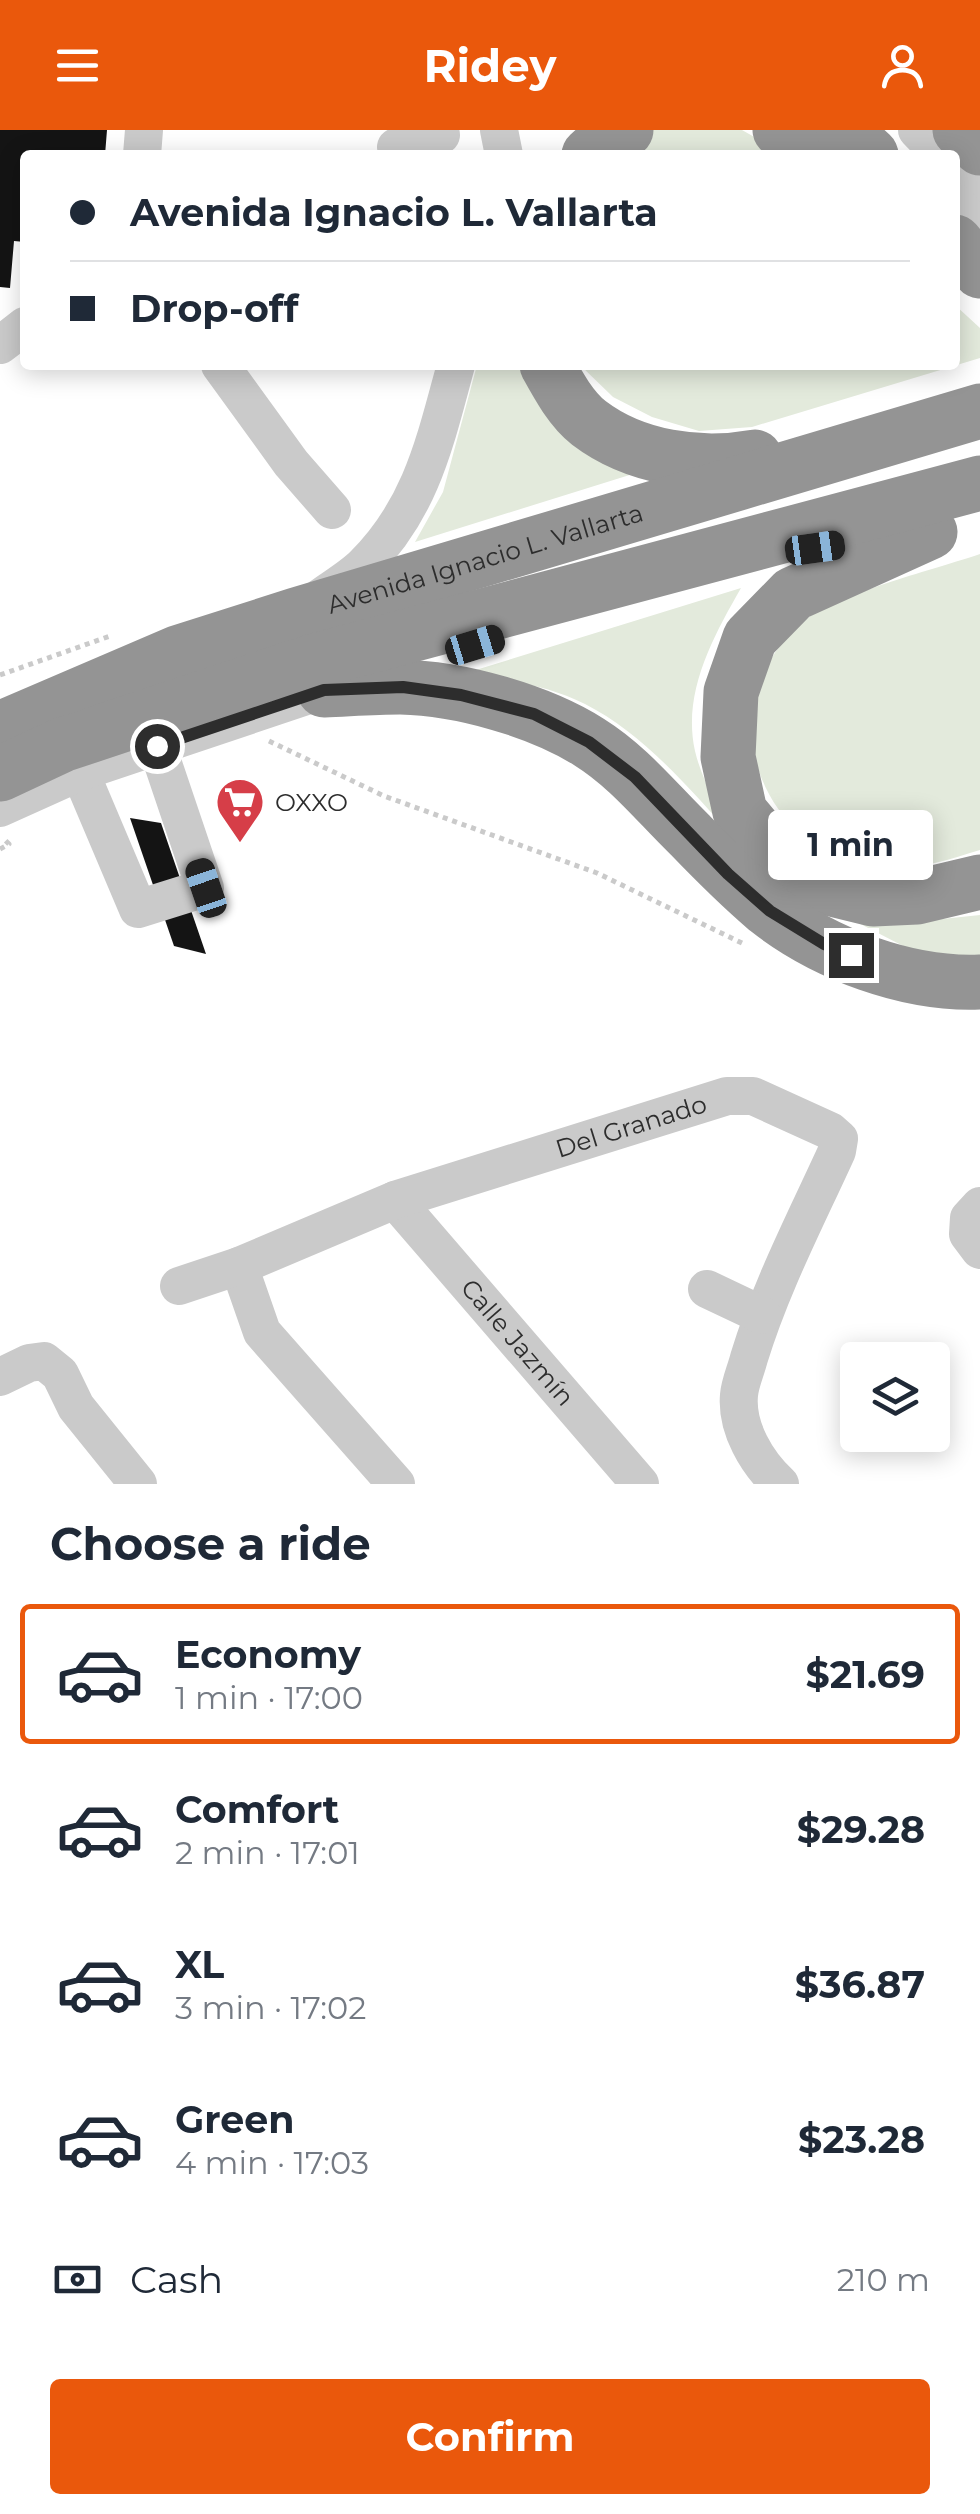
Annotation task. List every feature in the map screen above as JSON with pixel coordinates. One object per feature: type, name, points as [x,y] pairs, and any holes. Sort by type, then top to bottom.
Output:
[{"type":"highway","points":[[594,150],[626,130]]},
{"type":"highway","points":[[780,130],[808,150]]},
{"type":"highway","points":[[844,130],[866,150]]},
{"type":"highway","points":[[960,130],[980,148]]},
{"type":"highway","points":[[960,248],[980,271]]},
{"type":"highway","points":[[960,285],[980,303]]},
{"type":"highway","points":[[550,370],[586,421],[622,444],[676,460],[739,460],[965,416]]},
{"type":"highway","name":"Avenida Ignacio L. Vallarta","points":[[0,729],[71,738],[177,653],[296,614],[965,416]]},
{"type":"highway","name":"Avenida Ignacio L. Vallarta","points":[[0,774],[71,738],[314,661],[980,483]]},
{"type":"highway","points":[[324,690],[776,554],[955,526]]},
{"type":"highway","points":[[955,526],[793,594],[750,638],[730,692],[728,757],[740,812],[776,854],[824,887],[873,900],[917,897],[980,882]]},
{"type":"highway","points":[[324,690],[403,687],[461,695],[534,714],[589,742],[635,777],[770,911],[824,944],[878,966],[947,984],[980,982]]},
{"type":"street","points":[[886,130],[905,150]]},
{"type":"street","points":[[916,130],[936,150]]},
{"type":"street","points":[[396,147],[440,134]]},
{"type":"street","points":[[960,175],[980,197]]},
{"type":"street","points":[[960,208],[980,230]]},
{"type":"street","points":[[0,345],[20,330]]},
{"type":"street","points":[[224,370],[290,463],[332,510]]},
{"type":"street","points":[[296,614],[363,566],[407,512],[426,473],[455,370]]},
{"type":"street","name":"Avenida Ignacio L. Vallarta","points":[[9,818],[71,738],[157,746],[324,690]]},
{"type":"street","points":[[0,718],[71,738],[138,910],[206,888],[157,746]]},
{"type":"street","name":"Del Granado","points":[[179,1286],[238,1266],[395,1200],[727,1096],[753,1096],[830,1131],[839,1139],[837,1152],[762,1315],[738,1396],[750,1446],[768,1474],[780,1484]]},
{"type":"street","name":"Calle Jazmín","points":[[395,1200],[640,1484]]},
{"type":"street","points":[[980,1206],[970,1218],[968,1234],[980,1250]]},
{"type":"street","points":[[238,1266],[262,1332],[396,1484]]},
{"type":"street","points":[[707,1289],[762,1315]]},
{"type":"street","points":[[0,1378],[29,1362],[44,1361],[60,1374],[76,1407],[138,1484]]},
{"type":"path","points":[[0,675],[123,632]]},
{"type":"path","points":[[261,738],[384,796],[597,874],[746,945]]},
{"type":"path","points":[[0,842],[9,818]]},
{"type":"shaded area","points":[[643,130],[742,130],[777,150],[609,150]]},
{"type":"shaded area","points":[[960,310],[980,328],[980,358],[960,364]]},
{"type":"shaded area","points":[[476,370],[532,370],[652,468],[415,542],[443,492]]},
{"type":"shaded area","points":[[585,370],[940,370],[752,427],[699,431],[652,417],[613,397]]},
{"type":"shaded area","points":[[980,554],[980,850],[897,869],[869,867],[828,852],[795,828],[770,797],[756,761],[752,723],[759,685],[778,649],[809,617],[867,590]]},
{"type":"shaded area","points":[[741,588],[703,666],[696,687],[692,729],[702,773],[734,838],[666,764],[607,716],[557,692],[466,673]]},
{"type":"shaded area","points":[[841,914],[904,923],[980,915],[980,961],[909,949]]},
{"type":"building","points":[[0,130],[107,130],[105,150],[20,150],[20,242],[14,241],[10,288],[0,287]]},
{"type":"building","points":[[130,818],[161,823],[206,954],[174,946]]},
{"type":"place","name":"OXXO","points":[[240,844]]},
{"type":"route","points":[[157,746],[324,690],[403,687],[461,695],[534,714],[589,742],[635,777],[728,874],[770,911],[824,944],[851,955]]}]
